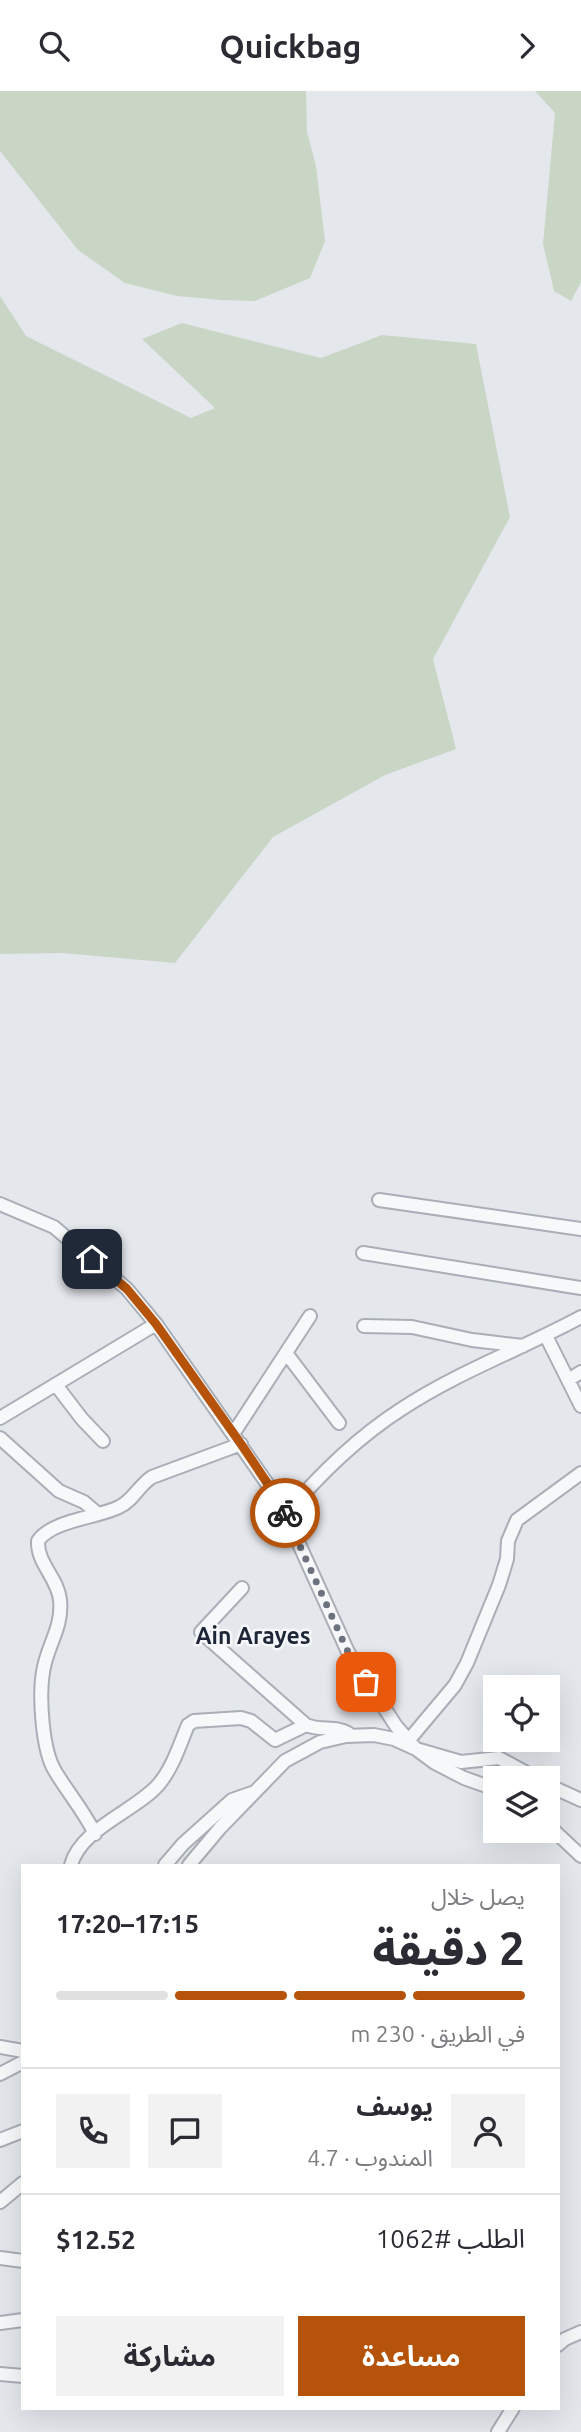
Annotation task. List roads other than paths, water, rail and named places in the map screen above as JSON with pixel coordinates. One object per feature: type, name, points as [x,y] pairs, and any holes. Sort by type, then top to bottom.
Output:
[{"type":"street","points":[[379,1200],[581,1229]]},
{"type":"street","points":[[0,1204],[54,1227],[127,1289],[156,1324],[280,1502],[348,1652],[381,1704],[412,1745],[435,1763],[483,1785]]},
{"type":"street","points":[[363,1254],[581,1288]]},
{"type":"street","points":[[95,1834],[86,1815],[54,1770],[48,1757],[42,1692],[43,1673],[47,1654],[61,1621],[60,1598],[57,1585],[41,1560],[38,1547],[43,1535],[68,1523],[121,1507],[141,1484],[152,1477],[237,1439],[310,1316]]},
{"type":"street","points":[[285,1514],[314,1481],[399,1410],[444,1384],[581,1317]]},
{"type":"street","points":[[0,1418],[156,1324]]},
{"type":"street","points":[[364,1326],[412,1327],[472,1340],[525,1346]]},
{"type":"street","points":[[546,1336],[581,1406]]},
{"type":"street","points":[[286,1353],[339,1423]]},
{"type":"street","points":[[568,1380],[581,1373]]},
{"type":"street","points":[[56,1385],[103,1441]]},
{"type":"street","points":[[0,1439],[59,1491],[84,1502],[98,1514]]},
{"type":"street","points":[[412,1745],[455,1685],[467,1663],[499,1585],[508,1541],[517,1520],[581,1473]]},
{"type":"street","points":[[242,1588],[201,1632],[306,1725],[317,1730],[343,1730],[351,1736]]},
{"type":"street","points":[[72,1864],[78,1851],[95,1834],[158,1785],[168,1770],[188,1725],[194,1721],[251,1721],[275,1740],[306,1725]]},
{"type":"street","points":[[190,1864],[220,1828],[285,1762],[320,1742],[374,1735],[394,1739],[461,1762],[499,1758],[514,1766]]},
{"type":"street","points":[[560,1790],[581,1800]]},
{"type":"street","points":[[166,1864],[183,1844],[232,1800],[255,1793]]},
{"type":"street","points":[[560,1836],[581,1856]]},
{"type":"street","points":[[0,2047],[21,2052]]},
{"type":"street","points":[[0,2074],[21,2063]]},
{"type":"street","points":[[0,2140],[21,2132]]},
{"type":"street","points":[[0,2201],[21,2185]]},
{"type":"street","points":[[0,2258],[21,2260]]},
{"type":"street","points":[[0,2323],[21,2320]]},
{"type":"street","points":[[560,2344],[581,2332]]},
{"type":"street","points":[[0,2374],[21,2376]]},
{"type":"street","points":[[498,2432],[512,2410]]},
{"type":"district","name":"Ain Arayes","points":[[253,1635]]}]
